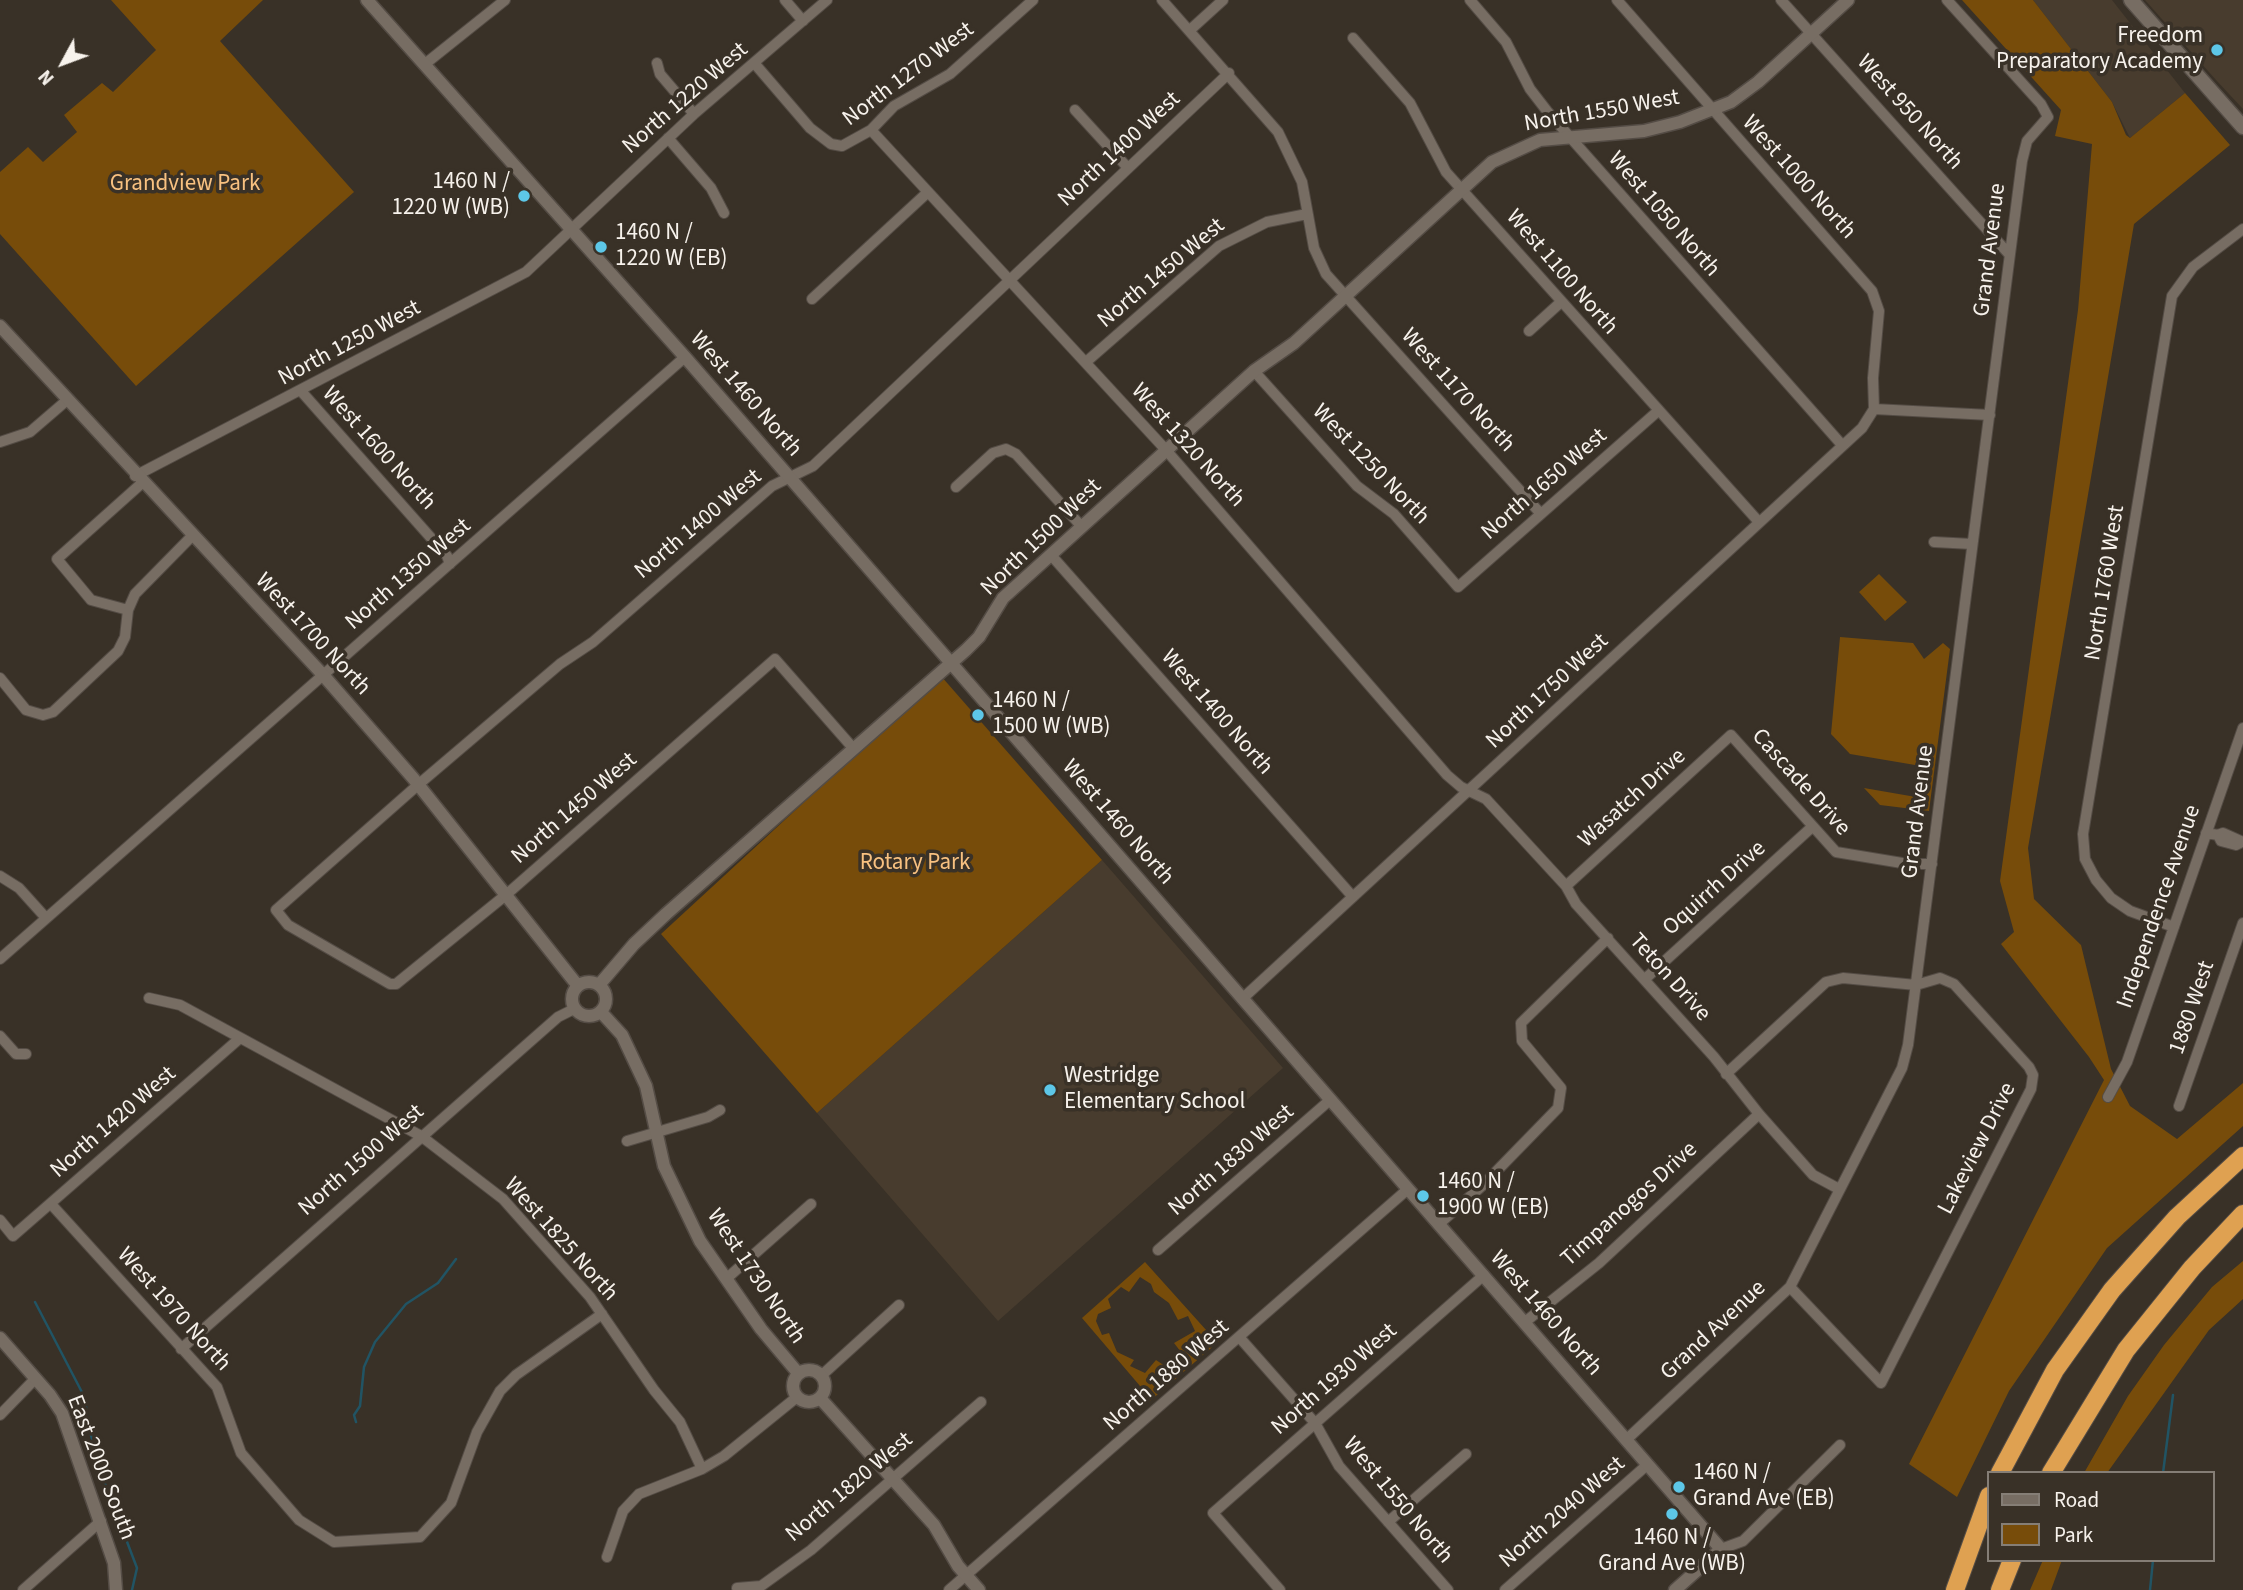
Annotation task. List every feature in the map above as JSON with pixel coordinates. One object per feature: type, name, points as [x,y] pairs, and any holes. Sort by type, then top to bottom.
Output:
[{"type":"highway","points":[[2001,1471],[2055,1370],[2112,1290],[2177,1217],[2243,1156]]},
{"type":"highway","points":[[2052,1471],[2095,1396],[2133,1341],[2177,1285],[2243,1214]]},
{"type":"highway","points":[[1955,1590],[1988,1499]]},
{"type":"highway","points":[[2000,1590],[2011,1562]]},
{"type":"main road","points":[[2131,0],[2243,127]]},
{"type":"street","name":"West 1460 North","points":[[367,0],[685,357],[1721,1549]]},
{"type":"street","points":[[425,64],[505,0]]},
{"type":"street","points":[[785,0],[803,20]]},
{"type":"street","name":"North 1220 West","points":[[572,229],[694,114],[827,0]]},
{"type":"street","name":"North 1270 West","points":[[755,64],[810,128],[838,146],[849,144],[871,130],[894,106],[950,74],[1033,0]]},
{"type":"street","name":"West 1170 North","points":[[1163,0],[1272,123],[1287,147],[1302,182],[1319,262],[1541,514]]},
{"type":"street","points":[[1190,30],[1223,0]]},
{"type":"street","name":"West 1050 North","points":[[1470,0],[1506,42],[1530,89],[1599,173],[1842,445]]},
{"type":"street","name":"West 1000 North","points":[[1617,0],[1872,291],[1880,311],[1873,378],[1874,409]]},
{"type":"street","name":"West 950 North","points":[[1781,0],[2008,253]]},
{"type":"street","name":"North 1550 West","points":[[1461,188],[1505,154],[1540,140],[1644,131],[1731,102],[1758,82],[1848,0]]},
{"type":"street","name":"Grand Avenue","points":[[1626,1440],[1790,1287],[1902,1068],[1932,864],[1990,415],[2008,253],[2027,141],[2048,121],[2041,104],[1947,0]]},
{"type":"street","name":"West 1100 North","points":[[1353,38],[1410,103],[1437,158],[1461,188],[1758,521]]},
{"type":"street","points":[[657,63],[660,74],[694,114]]},
{"type":"street","name":"North 1400 West","points":[[396,984],[390,984],[288,925],[276,910],[418,784],[560,664],[593,642],[772,486],[813,466],[1229,74]]},
{"type":"street","points":[[1075,110],[1128,168]]},
{"type":"street","name":"West 1320 North","points":[[871,130],[1167,450],[1447,775],[1470,791]]},
{"type":"street","points":[[668,138],[711,188],[724,213]]},
{"type":"street","name":"North 1500 West","points":[[599,985],[658,921],[979,637],[1003,598],[1254,371],[1294,343],[1461,188]]},
{"type":"street","points":[[812,299],[928,192]]},
{"type":"street","name":"North 1450 West","points":[[1086,362],[1219,246],[1267,222],[1307,214]]},
{"type":"street","name":"North 1250 West","points":[[128,611],[91,600],[57,559],[139,479],[526,272],[572,229]]},
{"type":"street","name":"North 1760 West","points":[[2174,927],[2130,911],[2112,898],[2096,880],[2085,859],[2083,834],[2172,296],[2193,267],[2243,229]]},
{"type":"street","points":[[1529,331],[1561,302]]},
{"type":"street","name":"West 1700 North","points":[[0,326],[66,401],[324,676],[418,784],[578,986]]},
{"type":"street","name":"North 1350 West","points":[[0,959],[685,357]]},
{"type":"street","name":"West 1250 North","points":[[1254,371],[1357,486],[1394,514],[1458,587]]},
{"type":"street","name":"West 1600 North","points":[[301,391],[447,556],[450,565]]},
{"type":"street","points":[[0,442],[30,432],[66,401]]},
{"type":"street","points":[[1874,409],[1990,415]]},
{"type":"street","name":"North 1750 West","points":[[1242,999],[1862,428],[1874,409]]},
{"type":"street","name":"North 1650 West","points":[[1458,587],[1658,411]]},
{"type":"street","points":[[956,487],[993,453],[1006,449],[1016,454],[1082,527]]},
{"type":"street","points":[[0,678],[26,710],[43,715],[53,712],[121,647],[128,611],[141,585],[192,536]]},
{"type":"street","points":[[1934,542],[1972,544]]},
{"type":"street","name":"West 1400 North","points":[[1051,555],[1353,897]]},
{"type":"street","name":"North 1450 West","points":[[396,984],[507,894],[775,659],[853,748]]},
{"type":"street","name":"Independence Avenue","points":[[2108,1097],[2127,1062],[2243,728]]},
{"type":"street","name":"Cascade Drive","points":[[1726,740],[1731,735],[1812,827],[1840,854],[1908,864],[1932,864]]},
{"type":"street","name":"Wasatch Drive","points":[[1566,886],[1726,740]]},
{"type":"street","name":"Teton Drive","points":[[1470,791],[1486,799],[1566,886],[1576,904],[1645,979],[1813,1175],[1824,1184],[1839,1189]]},
{"type":"street","name":"Oquirrh Drive","points":[[1645,979],[1812,827]]},
{"type":"street","points":[[2206,833],[2223,833],[2239,838],[2242,842]]},
{"type":"street","points":[[0,876],[19,888],[46,918]]},
{"type":"street","name":"1880 West","points":[[2179,1106],[2239,946],[2243,923]]},
{"type":"street","points":[[1440,1224],[1483,1185],[1558,1108],[1562,1095],[1559,1084],[1522,1041],[1520,1030],[1524,1016],[1608,938]]},
{"type":"street","name":"Lakeview Drive","points":[[1726,1074],[1826,982],[1843,978],[1916,985],[1940,978],[1954,984],[2029,1068],[2033,1085],[1881,1383],[1790,1287]]},
{"type":"street","points":[[588,982],[599,985],[606,1002],[601,1012],[590,1017],[574,1009],[572,997],[578,986],[588,982]]},
{"type":"street","name":"West 1825 North","points":[[149,998],[180,1005],[421,1136],[503,1199],[602,1314],[680,1422],[702,1469]]},
{"type":"street","name":"North 1500 West","points":[[181,1349],[558,1017],[574,1009]]},
{"type":"street","name":"West 1730 North","points":[[601,1012],[622,1035],[646,1086],[663,1166],[700,1241],[761,1329],[798,1373]]},
{"type":"street","points":[[0,1036],[16,1054],[26,1054]]},
{"type":"street","name":"North 1420 West","points":[[0,1220],[13,1236],[239,1039]]},
{"type":"street","name":"North 1830 West","points":[[1158,1250],[1331,1100]]},
{"type":"street","points":[[627,1141],[720,1110]]},
{"type":"street","name":"Timpanogos Drive","points":[[1525,1322],[1599,1263],[1759,1114]]},
{"type":"street","name":"North 1880 West","points":[[949,1590],[1408,1189]]},
{"type":"street","name":"West 1970 North","points":[[51,1204],[217,1387],[241,1453],[299,1520],[334,1542],[420,1537],[451,1503],[477,1432],[500,1391],[516,1374],[602,1314]]},
{"type":"street","points":[[726,1279],[811,1204]]},
{"type":"street","name":"North 1930 West","points":[[1280,1590],[1213,1513],[1484,1275]]},
{"type":"street","points":[[822,1375],[899,1305]]},
{"type":"street","name":"East 2000 South","points":[[0,1338],[62,1413],[114,1563],[116,1590]]},
{"type":"street","name":"West 1550 North","points":[[1240,1338],[1315,1423],[1339,1466],[1448,1590]]},
{"type":"street","points":[[810,1369],[822,1375],[825,1387],[820,1398],[808,1402],[797,1396],[793,1385],[798,1373],[810,1369]]},
{"type":"street","points":[[0,1415],[35,1378]]},
{"type":"street","points":[[607,1557],[622,1511],[639,1494],[702,1469],[724,1456],[797,1396]]},
{"type":"street","points":[[820,1398],[934,1525],[966,1575],[979,1590]]},
{"type":"street","name":"North 1820 West","points":[[737,1588],[761,1586],[811,1550],[981,1402]]},
{"type":"street","points":[[1675,1590],[1721,1549],[1743,1541],[1840,1445]]},
{"type":"street","points":[[1388,1522],[1466,1454]]},
{"type":"street","name":"North 2040 West","points":[[1505,1590],[1647,1465]]},
{"type":"street","points":[[23,1590],[101,1521]]},
{"type":"shaded area","points":[[2033,0],[2112,0],[2185,93],[2130,138],[2112,102]]},
{"type":"shaded area","name":"Freedom Preparatory Academy","points":[[2145,0],[2243,0],[2243,109],[2216,80]]},
{"type":"shaded area","name":"Westridge Elementary School","points":[[1102,860],[1283,1068],[998,1321],[817,1113]]},
{"type":"green space","name":"Grandview Park","points":[[111,0],[263,0],[220,41],[354,192],[136,386],[0,234],[0,172],[28,147],[43,162],[77,132],[64,115],[102,83],[113,92],[156,50]]},
{"type":"green space","points":[[1962,0],[2033,0],[2112,102],[2126,135],[2130,138],[2185,93],[2230,145],[2134,224],[2028,848],[2034,899],[2081,945],[2111,1069],[2130,1106],[2177,1139],[2243,1083],[2243,1126],[2107,1248],[2009,1391],[1957,1497],[1909,1464],[2104,1080],[2001,944],[2014,932],[2000,881],[2078,310],[2092,144],[2055,136],[2061,110]]},
{"type":"green space","points":[[1879,574],[1907,602],[1885,621],[1859,592]]},
{"type":"green space","points":[[1840,637],[1913,643],[1924,659],[1943,643],[1950,649],[1929,811],[1880,805],[1864,788],[1916,797],[1921,766],[1850,754],[1831,734]]},
{"type":"green space","name":"Rotary Park","points":[[941,676],[1102,860],[817,1113],[661,934]]},
{"type":"green space","points":[[2243,1261],[2243,1299],[2209,1330],[2108,1471],[2085,1471],[2128,1396],[2164,1345],[2212,1287]]},
{"type":"green space","points":[[1145,1262],[1207,1331],[1219,1329],[1225,1336],[1143,1407],[1136,1399],[1140,1386],[1082,1318]],"holes":[[[1140,1277],[1151,1284],[1154,1292],[1169,1303],[1178,1320],[1188,1316],[1195,1331],[1174,1343],[1184,1356],[1179,1365],[1171,1370],[1156,1360],[1145,1373],[1130,1366],[1134,1360],[1117,1352],[1109,1333],[1102,1335],[1096,1321],[1098,1314],[1111,1308],[1108,1299],[1121,1287],[1129,1292]]]},
{"type":"green space","points":[[2042,1562],[2061,1562],[2051,1590],[2030,1590]]},
{"type":"waterway","points":[[356,1422],[354,1415],[360,1406],[364,1367],[375,1342],[406,1304],[438,1283],[456,1259]]},
{"type":"waterway","points":[[35,1302],[85,1398],[88,1425],[105,1484],[137,1568],[132,1590]]},
{"type":"waterway","points":[[2163,1471],[2173,1395]]},
{"type":"waterway","points":[[2150,1590],[2153,1562]]},
{"type":"place","name":"Freedom Preparatory Academy","points":[[2217,50]]},
{"type":"place","name":"1460 N / 1220 W (WB)","points":[[524,196]]},
{"type":"place","name":"1460 N / 1220 W (EB)","points":[[601,247]]},
{"type":"place","name":"1460 N / 1500 W (WB)","points":[[978,715]]},
{"type":"place","name":"Westridge Elementary School","points":[[1050,1090]]},
{"type":"place","name":"1460 N / 1900 W (EB)","points":[[1423,1196]]},
{"type":"place","name":"1460 N / Grand Ave (EB)","points":[[1679,1487]]},
{"type":"place","name":"1460 N / Grand Ave (WB)","points":[[1672,1514]]}]
